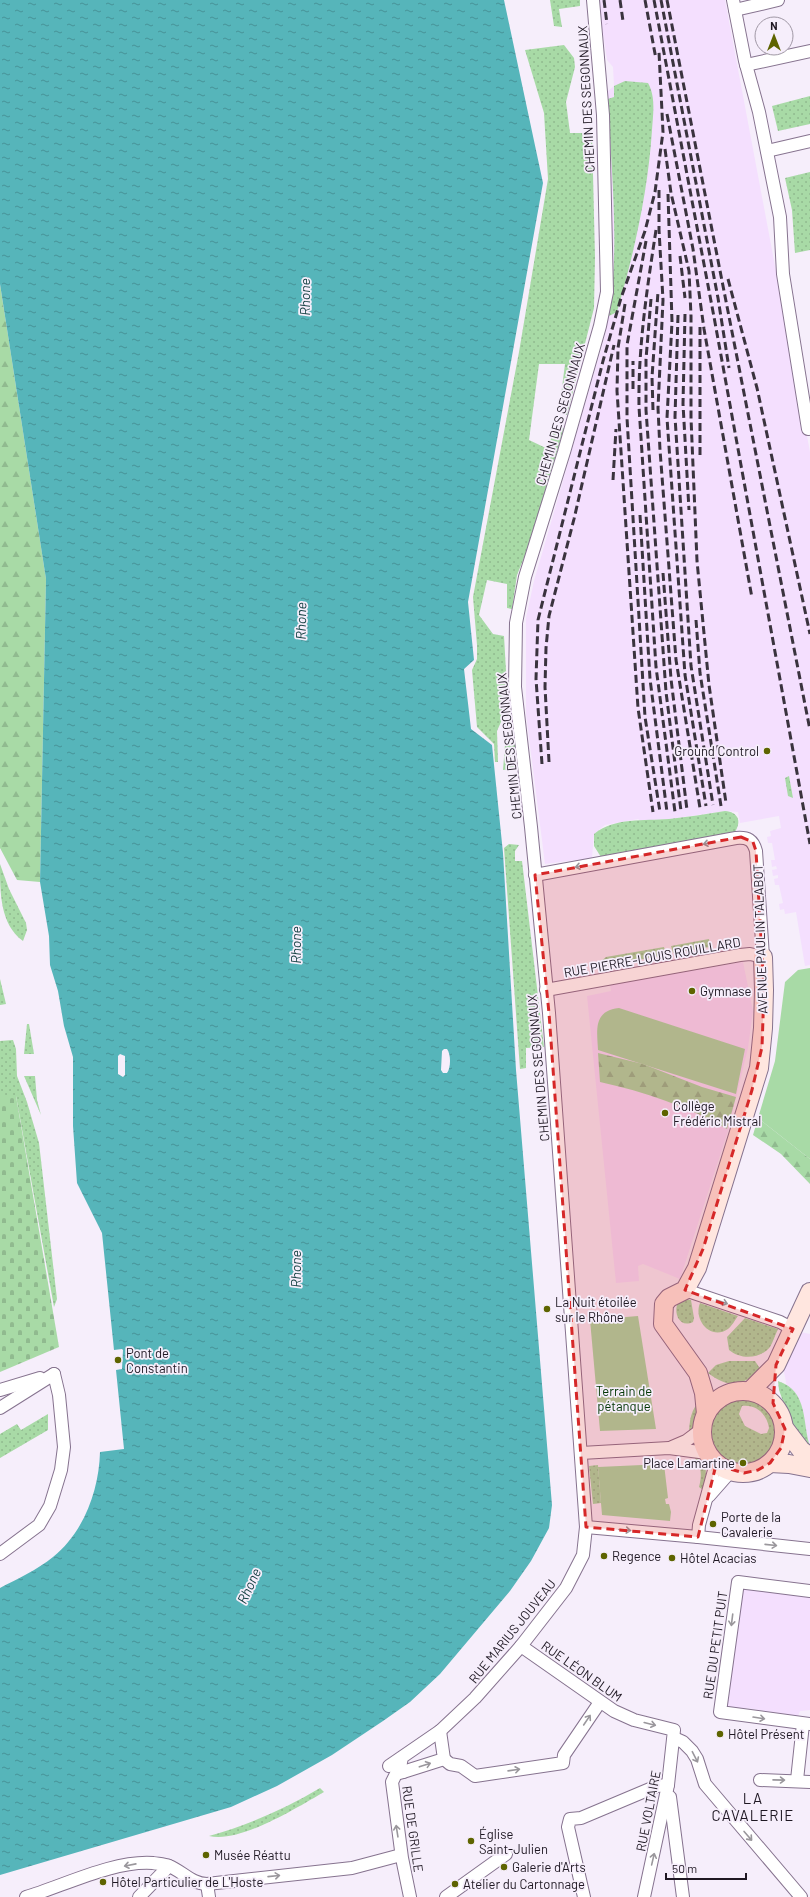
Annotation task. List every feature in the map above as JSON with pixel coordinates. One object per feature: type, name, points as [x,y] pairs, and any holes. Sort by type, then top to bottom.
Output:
[{"type":"street","name":"CHEMIN DES SEGONNAUX","points":[[586,1527],[546,990],[515,687],[516,623],[525,577],[566,445],[600,326],[607,292],[603,115],[593,0]]},
{"type":"street","points":[[778,0],[734,5],[746,65],[759,112],[780,217],[783,274],[808,429]]},
{"type":"street","points":[[746,65],[810,51]]},
{"type":"street","points":[[766,151],[810,141]]},
{"type":"street","name":"AVENUE PAULIN TALABOT","points":[[535,875],[726,840],[748,838],[753,842],[756,851],[763,957],[764,997],[762,1047],[759,1068],[697,1268],[685,1290]]},
{"type":"street","name":"RUE PIERRE-LOUIS ROUILLARD","points":[[546,990],[740,955],[750,954],[763,957]]},
{"type":"street","points":[[732,1392],[716,1386],[698,1373],[663,1324],[664,1304],[669,1298],[685,1290],[780,1322],[793,1329]]},
{"type":"street","points":[[773,1403],[776,1366],[810,1292]]},
{"type":"street","points":[[750,1391],[776,1366]]},
{"type":"street","points":[[698,1373],[704,1393],[703,1441],[718,1462]]},
{"type":"street","points":[[0,1390],[54,1374]]},
{"type":"street","points":[[0,1408],[54,1374]]},
{"type":"street","points":[[1,1551],[39,1525],[50,1506],[62,1470],[64,1447],[59,1395],[54,1374]]},
{"type":"street","points":[[581,1453],[668,1448],[686,1441],[704,1421],[716,1400],[732,1392],[750,1391],[767,1397],[773,1403],[783,1420],[785,1429],[782,1448],[770,1463],[751,1472],[744,1473],[718,1462],[668,1448]]},
{"type":"street","points":[[785,1429],[801,1450],[810,1457]]},
{"type":"street","points":[[698,1536],[718,1462]]},
{"type":"street","points":[[770,1463],[789,1464],[810,1468]]},
{"type":"street","points":[[586,1527],[698,1536],[810,1549]]},
{"type":"street","name":"RUE MARIUS JOUVEAU","points":[[389,1766],[440,1731],[475,1698],[522,1646],[566,1588],[583,1555],[586,1527]]},
{"type":"street","name":"RUE DU PETIT PUIT","points":[[807,1724],[720,1712],[738,1582],[810,1591]]},
{"type":"street","name":"RUE LÉON BLUM","points":[[522,1646],[600,1702],[625,1717],[674,1734],[683,1742],[692,1751],[697,1759],[705,1784],[801,1897]]},
{"type":"street","points":[[440,1731],[444,1759],[450,1764],[461,1766],[475,1776],[563,1763],[564,1755],[600,1702]]},
{"type":"street","points":[[797,1780],[807,1724]]},
{"type":"street","name":"RUE VOLTAIRE","points":[[644,1897],[668,1785],[674,1734]]},
{"type":"street","points":[[402,1757],[400,1768],[403,1772],[444,1759]]},
{"type":"street","name":"RUE DE GRILLE","points":[[403,1772],[396,1774],[392,1782],[401,1855],[410,1897]]},
{"type":"street","points":[[760,1780],[797,1780],[810,1782]]},
{"type":"street","points":[[584,1897],[568,1827],[570,1820],[581,1818],[657,1786],[668,1785],[683,1897]]},
{"type":"street","points":[[446,1897],[506,1854]]},
{"type":"street","points":[[26,1897],[70,1881],[120,1867],[143,1863],[169,1866],[200,1884],[207,1884],[352,1868],[401,1855]]},
{"type":"street","points":[[139,1897],[169,1866]]},
{"type":"street","points":[[207,1884],[209,1897]]},
{"type":"highlighted area","points":[[741,837],[753,842],[756,851],[764,990],[762,1047],[752,1090],[703,1249],[685,1290],[793,1329],[776,1365],[773,1403],[785,1429],[781,1448],[770,1463],[758,1470],[744,1473],[716,1465],[698,1537],[586,1527],[549,1013],[535,875]]},
{"type":"shaded area","points":[[598,0],[725,0],[810,452],[810,965],[805,966],[796,912],[785,914],[784,909],[780,910],[779,904],[783,903],[779,885],[775,885],[774,879],[778,878],[778,875],[773,876],[772,870],[777,869],[776,866],[772,867],[771,860],[775,860],[772,843],[768,843],[767,837],[771,836],[770,831],[781,828],[779,816],[740,823],[738,812],[725,811],[670,819],[641,821],[638,819],[605,825],[594,834],[592,858],[545,864],[526,714],[526,618],[534,581],[605,336],[612,297],[608,91],[614,86],[613,67],[607,60]]},
{"type":"shaded area","name":"Collège Frédéric Mistral","points":[[743,962],[753,1011],[748,1048],[728,1131],[680,1279],[643,1264],[638,1266],[639,1281],[616,1283],[587,996],[611,991],[610,985]]},
{"type":"shaded area","points":[[800,1332],[810,1334],[810,1446],[801,1437],[791,1407],[783,1367]]},
{"type":"shaded area","points":[[743,1587],[810,1596],[810,1710],[800,1711],[798,1716],[746,1708],[745,1711],[727,1707]]},
{"type":"green space","points":[[550,0],[580,0],[580,6],[559,9],[562,27],[554,26]]},
{"type":"green space","points":[[564,45],[574,58],[575,67],[566,102],[570,133],[592,133],[595,257],[594,308],[567,415],[559,411],[565,364],[539,364],[529,440],[548,449],[555,424],[564,428],[528,548],[517,575],[512,609],[507,608],[507,584],[487,580],[479,615],[493,634],[504,636],[508,706],[497,731],[498,762],[495,762],[494,744],[477,727],[472,670],[477,659],[473,597],[519,352],[548,179],[544,113],[525,50]]},
{"type":"green space","points":[[625,81],[648,83],[651,88],[653,100],[653,118],[644,199],[634,245],[617,312],[609,316],[614,262],[614,208],[608,99],[614,97],[614,86]]},
{"type":"green space","points":[[810,96],[810,124],[778,131],[772,106]]},
{"type":"green space","points":[[810,172],[810,250],[795,253],[792,210],[785,178]]},
{"type":"green space","points":[[0,284],[46,579],[40,882],[17,880],[0,848]]},
{"type":"green space","points":[[514,729],[518,768],[503,770],[506,732]]},
{"type":"green space","points":[[789,776],[793,798],[788,796],[785,778]]},
{"type":"green space","points":[[725,811],[733,813],[738,818],[738,824],[735,832],[601,857],[594,846],[594,834],[620,822],[669,819]]},
{"type":"green space","points":[[509,844],[519,845],[515,851],[515,861],[522,861],[544,1047],[526,1048],[526,1068],[520,1069],[504,848]]},
{"type":"green space","points":[[0,864],[9,889],[26,923],[27,930],[23,941],[15,934],[10,926],[3,907],[0,886]]},
{"type":"green space","points":[[709,939],[710,947],[673,953],[671,946]]},
{"type":"green space","points":[[664,947],[666,955],[606,966],[602,965],[600,962],[606,957]]},
{"type":"green space","points":[[810,968],[810,1159],[758,1118],[775,1061],[785,982],[798,970]]},
{"type":"green space","points":[[0,979],[6,1004],[0,1005]]},
{"type":"green space","points":[[619,1008],[745,1049],[736,1094],[598,1050],[597,1029],[601,1017],[611,1010]]},
{"type":"green space","points":[[27,1024],[29,1024],[34,1054],[24,1054]]},
{"type":"green space","points":[[13,1040],[16,1049],[17,1076],[27,1102],[39,1143],[57,1299],[54,1307],[16,1096],[0,1096],[0,1041]]},
{"type":"green space","points":[[598,1053],[643,1064],[702,1087],[736,1097],[727,1129],[697,1113],[665,1101],[633,1090],[600,1082]]},
{"type":"green space","points":[[24,1076],[35,1076],[37,1100],[41,1115]]},
{"type":"green space","points":[[0,1096],[16,1096],[59,1347],[0,1372]]},
{"type":"green space","points":[[758,1118],[810,1159],[810,1184],[781,1154],[753,1135]]},
{"type":"green space","points":[[685,1299],[691,1300],[694,1318],[693,1322],[685,1323],[679,1320],[676,1309],[677,1305]]},
{"type":"green space","points":[[700,1303],[738,1316],[728,1329],[722,1332],[710,1331],[701,1322],[698,1309]]},
{"type":"green space","name":"Terrain de pétanque","points":[[638,1316],[656,1429],[600,1431],[590,1320]]},
{"type":"green space","points":[[745,1318],[778,1329],[770,1347],[766,1351],[756,1356],[745,1357],[729,1350],[727,1337]]},
{"type":"green space","points":[[729,1361],[755,1361],[761,1370],[748,1379],[735,1384],[722,1382],[708,1373],[716,1365]]},
{"type":"green space","points":[[778,1381],[788,1386],[795,1392],[800,1400],[810,1446],[792,1427],[779,1390]]},
{"type":"green space","points":[[743,1398],[762,1404],[773,1415],[778,1429],[776,1443],[769,1456],[758,1465],[744,1468],[728,1463],[718,1456],[712,1445],[709,1436],[711,1420],[720,1408],[734,1400]],"holes":[[[742,1406],[756,1408],[766,1418],[769,1428],[767,1433],[761,1434],[745,1426],[739,1414]]]},
{"type":"green space","points":[[701,1399],[697,1418],[689,1435],[691,1416]]},
{"type":"green space","points":[[48,1414],[48,1430],[0,1458],[0,1434],[17,1424],[21,1430]]},
{"type":"green space","points":[[699,1453],[704,1462],[706,1471],[703,1490],[699,1487],[701,1472],[699,1464],[694,1457]]},
{"type":"green space","points":[[664,1464],[668,1498],[665,1499],[666,1504],[669,1504],[671,1512],[670,1521],[602,1515],[598,1467]]},
{"type":"green space","points":[[598,1465],[601,1503],[593,1504],[589,1466]]},
{"type":"green space","points":[[320,1788],[324,1792],[284,1815],[252,1830],[236,1835],[221,1837],[209,1836],[266,1816]]},
{"type":"water","name":"Rhone","points":[[0,0],[504,0],[543,183],[468,602],[474,660],[464,669],[471,729],[492,745],[503,853],[516,1070],[552,1505],[549,1528],[531,1561],[510,1591],[440,1674],[410,1702],[332,1755],[277,1786],[231,1807],[0,1875],[0,1588],[40,1566],[64,1547],[81,1523],[88,1509],[97,1481],[100,1452],[124,1449],[116,1370],[122,1369],[123,1350],[114,1350],[102,1233],[77,1183],[73,1126],[73,1057],[64,1026],[58,991],[50,965],[49,936],[40,882],[46,579],[0,284]],"holes":[[[447,1049],[450,1057],[450,1065],[447,1073],[443,1073],[441,1070],[442,1051]],[[120,1054],[125,1056],[125,1075],[123,1077],[118,1074],[118,1056]]]},
{"type":"railway","points":[[604,0],[607,24]]},
{"type":"railway","points":[[620,0],[623,21]]},
{"type":"railway","points":[[645,0],[656,59]]},
{"type":"railway","points":[[654,0],[714,317],[810,844]]},
{"type":"railway","points":[[661,0],[718,298],[729,368]]},
{"type":"railway","points":[[667,0],[810,730]]},
{"type":"railway","points":[[542,764],[536,679],[538,620],[603,361],[621,298],[645,231],[655,192],[663,132],[659,52]]},
{"type":"railway","points":[[667,114],[693,249],[704,329],[752,598]]},
{"type":"railway","points":[[665,149],[671,193],[689,271],[691,316],[691,418],[697,561],[709,685],[726,803]]},
{"type":"railway","points":[[659,190],[659,230],[663,300],[658,408],[660,450],[676,660],[700,808]]},
{"type":"railway","points":[[668,194],[672,322],[667,418],[685,675],[706,806]]},
{"type":"railway","points":[[656,230],[646,296],[640,362],[639,407],[656,667],[675,812]]},
{"type":"railway","points":[[646,241],[627,345],[627,418],[645,717],[660,812]]},
{"type":"railway","points":[[680,256],[685,298]]},
{"type":"railway","points":[[728,279],[757,388],[810,634]]},
{"type":"railway","points":[[653,410],[652,377],[658,292]]},
{"type":"railway","points":[[651,299],[646,359],[646,410],[666,692],[681,811]]},
{"type":"railway","points":[[625,304],[618,348],[617,391],[638,708],[653,812]]},
{"type":"railway","points":[[685,314],[683,404],[689,510]]},
{"type":"railway","points":[[678,315],[675,417],[691,666],[713,805]]},
{"type":"railway","points":[[700,327],[700,457]]},
{"type":"railway","points":[[549,762],[545,687],[549,616],[574,519],[614,345]]},
{"type":"railway","points":[[633,361],[633,389]]},
{"type":"railway","points":[[613,480],[616,429]]},
{"type":"railway","points":[[640,515],[650,679],[667,812]]},
{"type":"railway","points":[[663,573],[671,679],[687,810]]},
{"type":"railway","points":[[696,620],[700,673],[721,806]]},
{"type":"place","name":"Ground Control","points":[[767,751]]},
{"type":"place","name":"Gymnase","points":[[692,991]]},
{"type":"place","name":"Collège Frédéric Mistral","points":[[665,1113]]},
{"type":"place","name":"La Nuit étoilée sur le Rhône","points":[[547,1309]]},
{"type":"place","name":"Pont de Constantin","points":[[118,1360]]},
{"type":"place","name":"Place Lamartine","points":[[743,1463]]},
{"type":"place","name":"Porte de la Cavalerie","points":[[713,1524]]},
{"type":"place","name":"Regence","points":[[604,1556]]},
{"type":"place","name":"Hôtel Acacias","points":[[672,1558]]},
{"type":"place","name":"Hôtel Présent","points":[[720,1734]]},
{"type":"place","name":"Église Saint-Julien","points":[[471,1841]]},
{"type":"place","name":"Musée Réattu","points":[[206,1855]]},
{"type":"place","name":"Galerie d'Arts","points":[[504,1867]]},
{"type":"place","name":"Hôtel Particulier de L'Hoste","points":[[103,1882]]},
{"type":"place","name":"Atelier du Cartonnage","points":[[455,1884]]},
{"type":"district","name":"LA CAVALERIE","points":[[753,1808]]}]
